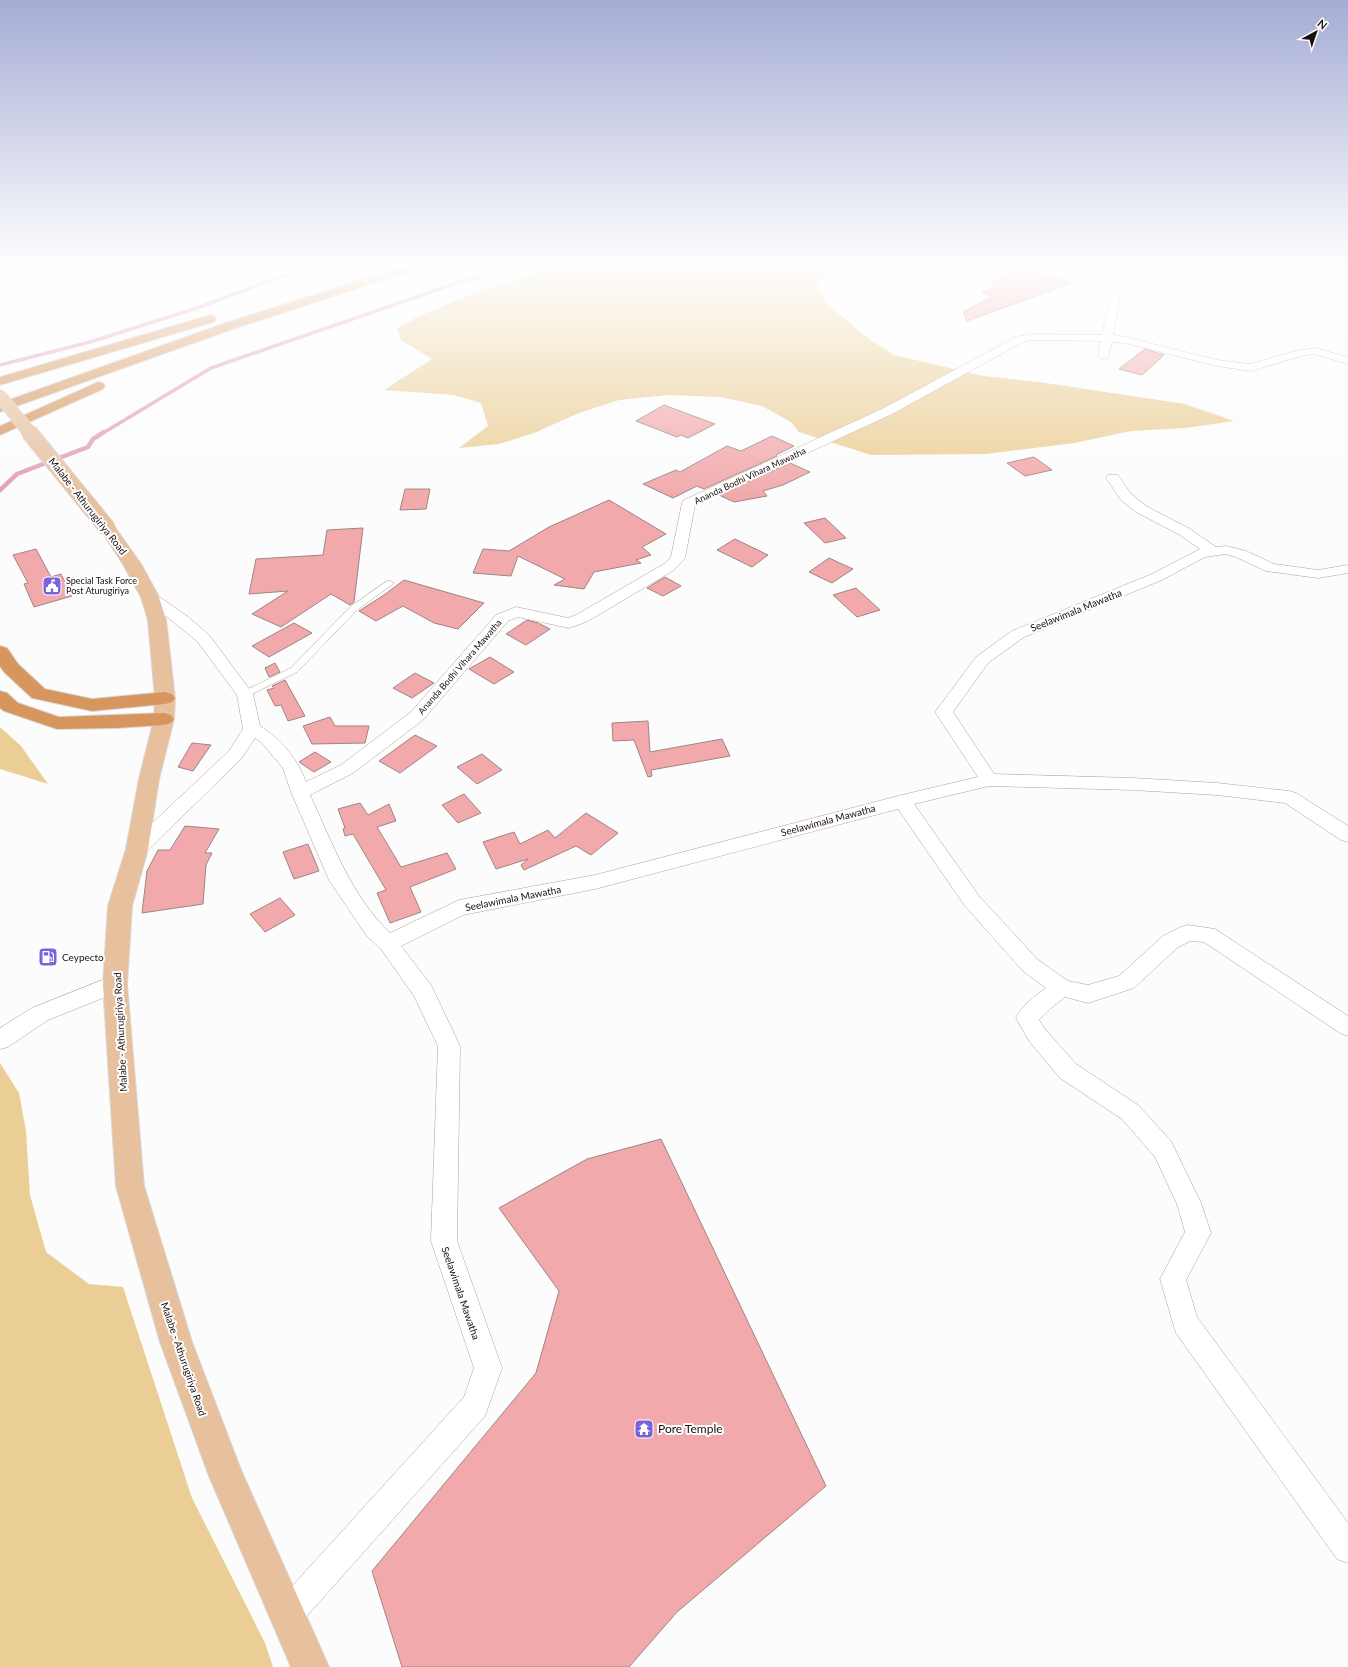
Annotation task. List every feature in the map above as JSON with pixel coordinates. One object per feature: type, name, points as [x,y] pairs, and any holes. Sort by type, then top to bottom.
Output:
[{"type":"highway","points":[[0,381],[119,345]]},
{"type":"highway","points":[[0,397],[149,345]]},
{"type":"highway","points":[[0,408],[177,345]]},
{"type":"highway","points":[[0,431],[189,345]]},
{"type":"highway","points":[[0,652],[12,668],[39,694],[92,705],[164,709]]},
{"type":"highway","points":[[0,697],[11,707],[57,722],[116,722],[164,709]]},
{"type":"main road","name":"Malabe - Athurugiriya Road","points":[[0,397],[108,529],[132,564],[150,597],[157,620],[164,709],[149,779],[137,849],[120,906],[115,984],[130,1186],[176,1342],[226,1476],[286,1616],[310,1667]]},
{"type":"street","name":"Ananda Bodhi Vihara Mawatha","points":[[300,792],[347,769],[417,716],[502,618],[516,612],[569,623],[582,618],[669,567],[678,558],[689,503],[888,411],[1009,345]]},
{"type":"street","points":[[1104,356],[1106,345]]},
{"type":"street","points":[[1144,345],[1217,363],[1251,368],[1300,353],[1315,351],[1348,362]]},
{"type":"street","points":[[1113,478],[1126,497],[1141,509],[1219,550],[1241,554],[1271,568],[1318,574],[1348,569]]},
{"type":"street","name":"Seelawimala Mawatha","points":[[286,1616],[475,1406],[488,1368],[444,1241],[449,1046],[423,991],[388,943],[458,908],[595,882],[902,801],[989,780],[944,712],[982,660],[1018,634],[1157,577],[1201,552],[1219,550]]},
{"type":"street","points":[[137,849],[235,755],[252,729],[245,694],[203,638],[181,619],[150,597]]},
{"type":"street","points":[[252,729],[267,738],[291,766],[300,792],[339,880],[373,929],[388,943]]},
{"type":"street","points":[[989,780],[1134,784],[1217,789],[1289,797],[1347,833]]},
{"type":"street","points":[[902,801],[972,901],[1030,965],[1062,988],[1088,994],[1126,982],[1170,942],[1188,933],[1208,935],[1348,1027]]},
{"type":"street","points":[[0,1040],[40,1014],[115,984]]},
{"type":"street","points":[[1062,988],[1043,1002],[1027,1018],[1037,1035],[1068,1071],[1130,1112],[1163,1149],[1189,1203],[1198,1234],[1173,1279],[1185,1324],[1348,1548]]},
{"type":"lane","points":[[245,694],[294,670],[353,609],[390,584]]},
{"type":"shaded area","points":[[409,345],[878,345],[894,355],[984,376],[1046,383],[1185,404],[1234,421],[1185,428],[1131,431],[1074,443],[986,454],[871,455],[799,432],[791,422],[762,406],[721,397],[668,395],[619,400],[579,413],[534,433],[499,444],[459,448],[488,426],[481,403],[454,395],[384,390],[432,359]]},
{"type":"shaded area","points":[[0,727],[21,746],[48,784],[0,769]]},
{"type":"shaded area","points":[[0,1063],[19,1093],[26,1131],[30,1195],[46,1252],[89,1284],[123,1287],[192,1498],[265,1643],[273,1667],[0,1667]]},
{"type":"building","points":[[1145,349],[1164,355],[1142,375],[1119,369]]},
{"type":"building","points":[[664,405],[715,424],[688,438],[681,435],[677,437],[636,421]]},
{"type":"building","points":[[772,436],[794,446],[776,455],[777,456],[704,489],[697,486],[673,498],[643,484],[676,470],[680,472],[727,446],[741,451]]},
{"type":"building","points":[[1034,457],[1052,470],[1025,476],[1007,463]]},
{"type":"building","points":[[790,463],[810,472],[783,485],[763,491],[767,496],[734,502],[719,495]]},
{"type":"building","points":[[405,489],[430,489],[426,509],[400,510]]},
{"type":"building","points":[[609,500],[666,534],[642,547],[651,555],[636,560],[641,563],[594,572],[584,589],[554,585],[565,579],[518,556],[511,576],[473,573],[483,549],[509,551],[549,527]]},
{"type":"building","points":[[825,518],[846,538],[825,543],[804,523]]},
{"type":"building","points":[[363,528],[354,602],[350,605],[331,594],[281,627],[252,614],[288,591],[249,594],[256,559],[323,555],[327,530]]},
{"type":"building","points":[[735,539],[768,555],[752,567],[717,550]]},
{"type":"building","points":[[36,549],[51,577],[61,574],[72,596],[34,607],[24,584],[28,583],[13,555]]},
{"type":"building","points":[[829,558],[853,569],[832,583],[809,572]]},
{"type":"building","points":[[665,577],[681,586],[663,596],[647,588]]},
{"type":"building","points":[[404,580],[484,603],[458,629],[434,623],[403,606],[376,621],[359,611]]},
{"type":"building","points":[[856,588],[880,610],[857,617],[833,595]]},
{"type":"building","points":[[527,620],[538,623],[550,629],[526,645],[506,634]]},
{"type":"building","points":[[294,623],[312,633],[269,657],[252,646]]},
{"type":"building","points":[[490,657],[514,672],[494,684],[469,669]]},
{"type":"building","points":[[275,663],[280,672],[269,677],[265,668]]},
{"type":"building","points":[[415,673],[434,683],[412,698],[393,688]]},
{"type":"building","points":[[285,680],[305,716],[288,721],[281,705],[275,706],[267,690],[274,688],[272,686]]},
{"type":"building","points":[[330,717],[335,726],[369,726],[365,743],[312,744],[303,726]]},
{"type":"building","points":[[648,721],[650,752],[722,739],[730,756],[651,770],[652,776],[648,777],[634,740],[613,741],[612,723]]},
{"type":"building","points":[[415,735],[437,746],[400,773],[379,761]]},
{"type":"building","points":[[192,743],[211,745],[193,771],[178,767]]},
{"type":"building","points":[[315,752],[331,762],[314,772],[299,762]]},
{"type":"building","points":[[482,754],[502,770],[477,784],[457,767]]},
{"type":"building","points":[[464,794],[481,813],[458,823],[442,805]]},
{"type":"building","points":[[360,803],[368,815],[389,804],[396,821],[377,827],[401,867],[447,853],[456,869],[410,887],[421,912],[390,923],[377,893],[386,890],[353,834],[345,836],[343,829],[345,828],[338,809]]},
{"type":"building","points":[[586,813],[618,833],[591,855],[576,846],[524,870],[521,865],[528,859],[496,869],[483,842],[514,832],[520,844],[548,830],[555,838]]},
{"type":"building","points":[[185,826],[219,829],[205,853],[212,853],[206,865],[203,904],[142,913],[147,871],[158,850],[170,850]]},
{"type":"building","points":[[308,844],[319,871],[294,879],[283,852]]},
{"type":"building","points":[[280,898],[295,915],[265,932],[250,914]]},
{"type":"building","name":"Pore Temple","points":[[661,1139],[826,1486],[677,1612],[629,1667],[402,1667],[372,1571],[536,1373],[559,1291],[499,1208],[587,1159]]},
{"type":"waterway","points":[[0,365],[79,345]]},
{"type":"waterway","points":[[103,433],[211,368],[278,345]]},
{"type":"waterway","points":[[0,490],[17,474],[88,447],[93,439],[104,432]]},
{"type":"place","name":"Special Task Force Post Aturugiriya","points":[[52,586]]},
{"type":"place","name":"Ceypecto","points":[[48,957]]},
{"type":"place","name":"Pore Temple","points":[[644,1429]]}]
